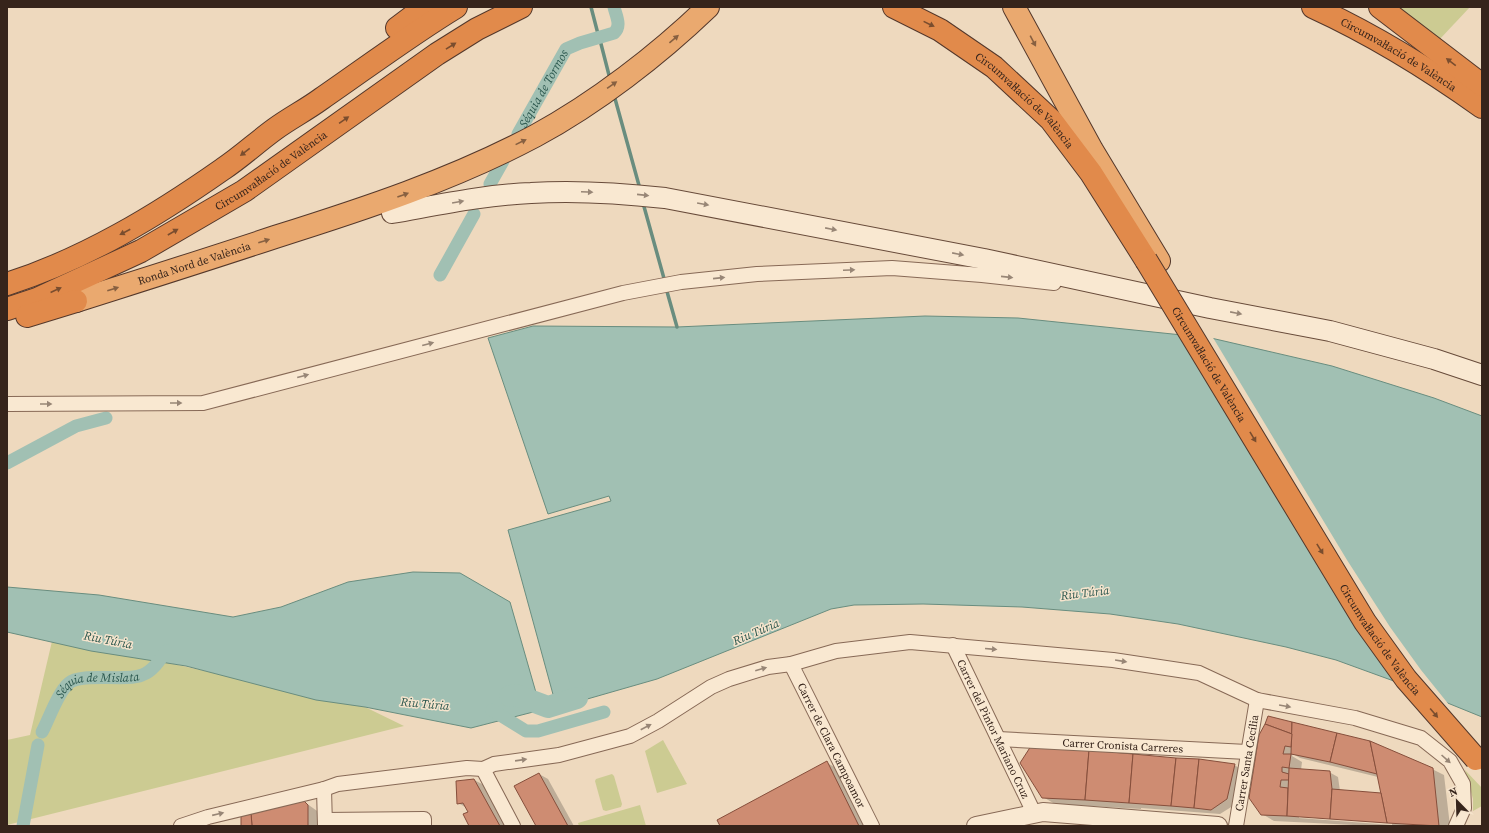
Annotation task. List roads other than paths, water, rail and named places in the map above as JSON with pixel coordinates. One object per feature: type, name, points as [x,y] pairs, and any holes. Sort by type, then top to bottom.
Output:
[{"type":"highway","points":[[276,128],[312,92],[425,7]]},
{"type":"highway","points":[[7,284],[29,277],[100,246],[134,228],[223,169],[276,128],[319,100],[418,30],[456,7]]},
{"type":"highway","name":"Circumval·lació de València","points":[[7,309],[37,299],[141,251],[237,195],[437,54],[477,29],[521,7]]},
{"type":"highway","points":[[313,225],[404,195],[463,171],[536,135],[644,63],[677,36],[708,7]]},
{"type":"highway","name":"Circumval·lació de València","points":[[894,7],[940,30],[994,67],[1051,120],[1091,173],[1153,262],[1365,622],[1411,685],[1479,762]]},
{"type":"highway","points":[[1014,7],[1153,262]]},
{"type":"highway","name":"Circumval·lació de València","points":[[1313,7],[1379,41],[1453,86],[1482,107]]},
{"type":"highway","points":[[1380,7],[1482,85]]},
{"type":"highway","points":[[313,225],[392,213]]},
{"type":"highway","name":"Ronda Nord de València","points":[[7,322],[313,225]]},
{"type":"main road","points":[[392,213],[466,200],[529,193],[574,191],[621,193],[664,198],[984,259],[1210,308],[1330,331],[1482,375]]},
{"type":"street","points":[[7,404],[203,403],[623,293],[681,282],[757,274],[892,268],[1054,282],[1210,308]]},
{"type":"street","points":[[181,826],[208,817],[346,783],[467,768],[484,769],[494,764],[559,755],[630,736],[729,679],[768,667],[791,664],[836,650],[910,642],[1113,660],[1199,673],[1257,700],[1355,718],[1421,738],[1450,761],[1464,784],[1464,808],[1456,826]]},
{"type":"street","name":"Carrer del Pintor Mariano Cruz","points":[[953,645],[998,739],[1025,818]]},
{"type":"street","name":"Carrer de Clara Campoamor","points":[[791,664],[872,826]]},
{"type":"street","name":"Carrer Santa Cecília","points":[[1236,826],[1247,752],[1257,700]]},
{"type":"street","name":"Carrer Cronista Carreres","points":[[998,739],[1247,752]]},
{"type":"street","points":[[484,769],[513,826]]},
{"type":"street","points":[[324,789],[325,823],[424,820],[424,826]]},
{"type":"street","points":[[976,826],[1025,818],[1043,812],[1218,826]]},
{"type":"water","points":[[925,316],[1018,318],[1211,338],[1332,366],[1434,398],[1482,416],[1482,717],[1391,680],[1336,660],[1286,647],[1178,624],[1110,614],[1022,607],[923,604],[854,605],[831,609],[657,679],[549,710],[547,704],[558,700],[557,697],[554,698],[508,530],[611,501],[609,496],[548,514],[488,338],[533,326],[677,327]]},
{"type":"water","points":[[413,572],[460,573],[510,602],[541,710],[471,728],[365,707],[316,700],[186,666],[91,651],[7,632],[7,587],[99,595],[233,617],[281,607],[348,582]]},
{"type":"waterway","points":[[591,7],[598,34]]},
{"type":"waterway","name":"Séquia de Tormos","points":[[518,134],[566,49],[580,43],[614,33],[618,27],[614,7]]},
{"type":"waterway","points":[[600,40],[610,79]]},
{"type":"waterway","points":[[614,95],[640,189]]},
{"type":"waterway","name":"Séquia de Tormos","points":[[490,184],[503,161]]},
{"type":"waterway","points":[[643,203],[665,282]]},
{"type":"waterway","name":"Séquia de Tormos","points":[[440,275],[474,214]]},
{"type":"waterway","points":[[666,288],[677,327]]},
{"type":"waterway","name":"Séquia de Tormos","points":[[7,463],[76,426],[106,418]]},
{"type":"waterway","name":"Séquia de Mislata","points":[[42,732],[57,699],[69,683],[83,678],[125,678],[142,675],[153,668],[166,651]]},
{"type":"waterway","name":"Riu Túria","points":[[510,696],[516,695],[548,707],[577,698]]},
{"type":"waterway","name":"Séquia de Mislata","points":[[492,710],[526,731],[538,731],[604,712]]},
{"type":"waterway","name":"Séquia de Mislata","points":[[23,826],[38,745]]}]
